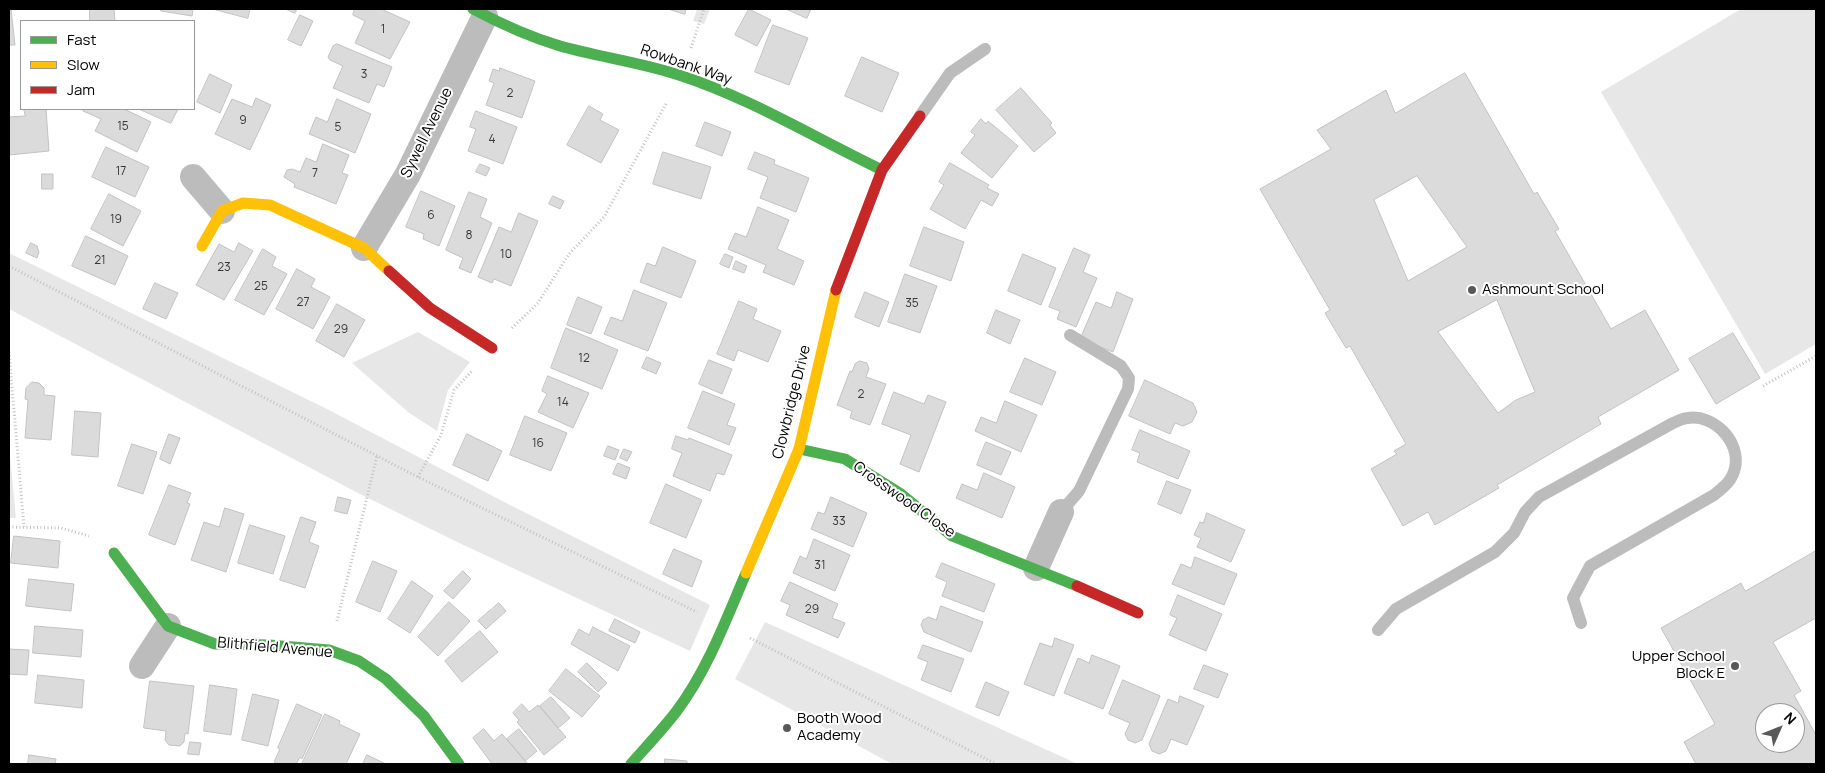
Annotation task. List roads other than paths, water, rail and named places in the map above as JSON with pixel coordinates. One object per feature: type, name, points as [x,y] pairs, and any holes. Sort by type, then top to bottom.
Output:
[{"type":"street","name":"Rowbank Way","points":[[479,12],[559,46],[639,63],[681,76],[734,98],[882,170]]},
{"type":"street","name":"Sywell Avenue","points":[[364,248],[408,174],[479,12]]},
{"type":"street","name":"Clowbridge Drive","points":[[631,764],[676,712],[697,679],[724,625],[799,449],[832,300],[882,170],[920,116]]},
{"type":"street","points":[[193,177],[222,211]]},
{"type":"street","points":[[202,246],[222,211],[243,202],[270,205],[364,248],[430,308],[492,348]]},
{"type":"street","name":"Crosswood Close","points":[[799,449],[845,458],[901,494],[952,536],[1036,568],[1138,613]]},
{"type":"street","points":[[1036,568],[1061,512]]},
{"type":"street","points":[[114,553],[168,626],[142,666]]},
{"type":"street","name":"Blithfield Avenue","points":[[168,626],[215,644],[269,644],[329,650],[359,660],[386,679],[424,716],[459,764]]},
{"type":"lane","points":[[920,116],[950,73],[984,49]]},
{"type":"lane","points":[[1061,512],[1079,491],[1128,390],[1129,378],[1121,366],[1070,335]]},
{"type":"lane","points":[[1378,630],[1396,609],[1495,552],[1514,533],[1525,512],[1540,497],[1673,422],[1689,417],[1708,420],[1722,430],[1735,447],[1735,467],[1728,484],[1714,495],[1590,566],[1573,598],[1581,623]]},
{"type":"place","name":"Ashmount School","points":[[1472,290]]},
{"type":"place","name":"Upper School Block E","points":[[1735,666]]},
{"type":"place","name":"Booth Wood Academy","points":[[787,728]]}]
